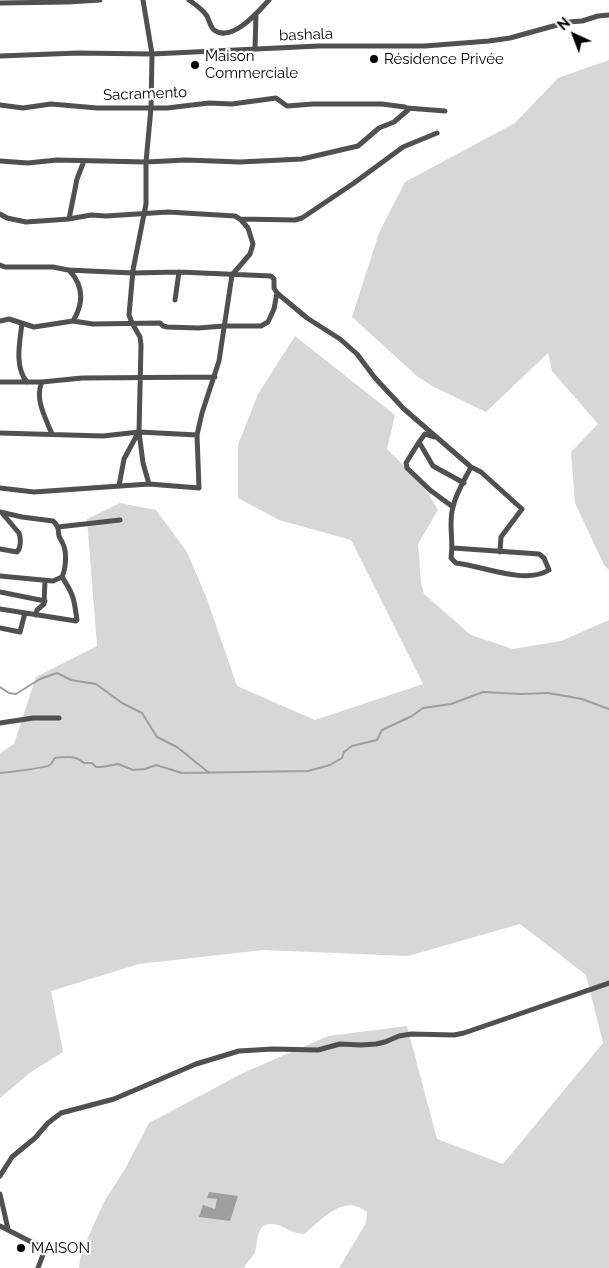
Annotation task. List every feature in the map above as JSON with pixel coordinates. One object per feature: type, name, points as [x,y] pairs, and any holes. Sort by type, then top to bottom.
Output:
[{"type":"street","points":[[0,3],[100,0]]},
{"type":"street","points":[[137,0],[144,0],[152,54],[151,108],[146,162],[147,189],[133,273],[130,315],[140,337],[139,433],[143,463],[149,484]]},
{"type":"street","points":[[189,0],[203,10],[212,28],[223,33],[230,32],[256,14],[268,0]]},
{"type":"street","points":[[255,49],[256,14]]},
{"type":"street","name":"bashala","points":[[0,56],[78,53],[152,54],[319,46],[425,46],[510,38],[568,22],[582,21],[609,14]]},
{"type":"street","name":"Sacramento","points":[[0,105],[23,108],[52,104],[97,108],[151,108],[209,103],[232,104],[277,98],[288,106],[378,104],[407,108]]},
{"type":"street","points":[[0,161],[28,163],[57,160],[220,162],[270,161],[322,156],[358,146],[378,128],[394,122],[408,110],[407,108],[445,111]]},
{"type":"street","points":[[240,219],[295,220],[302,218],[403,147],[437,132]]},
{"type":"street","points":[[69,219],[77,179],[84,161]]},
{"type":"street","points":[[0,214],[6,218],[19,221],[69,219],[91,214],[106,216],[180,212],[235,216],[248,228],[253,244],[250,254],[232,275],[215,377],[202,413],[197,435],[199,488],[149,484],[34,492],[0,488]]},
{"type":"street","points":[[0,265],[5,267],[53,267],[68,270],[133,273],[179,272],[271,276],[274,279],[274,288],[277,293],[307,318],[357,354],[364,366],[388,392],[437,438],[471,467],[481,472],[522,509],[501,537],[500,552]]},
{"type":"street","points":[[68,270],[76,277],[81,303],[79,312],[72,321]]},
{"type":"street","points":[[175,300],[179,272]]},
{"type":"street","points":[[0,321],[9,319],[34,326],[72,321],[94,324],[160,323],[162,326],[167,327],[198,328],[261,326],[268,322],[274,308],[277,293]]},
{"type":"street","points":[[22,323],[19,349],[20,366],[23,378],[27,382]]},
{"type":"street","points":[[0,382],[42,382],[82,378],[215,377]]},
{"type":"street","points":[[42,382],[39,389],[42,408],[52,434]]},
{"type":"street","points":[[0,433],[103,436],[139,433],[197,435]]},
{"type":"street","points":[[120,486],[124,459],[139,433]]},
{"type":"street","points":[[437,438],[425,434],[406,463],[407,468],[430,490],[452,507]]},
{"type":"street","points":[[419,442],[433,466],[464,483]]},
{"type":"street","points":[[453,548],[539,554],[544,558],[549,570],[540,574],[521,576],[456,563],[451,558],[453,548],[450,524],[452,507],[471,467]]},
{"type":"street","points":[[0,609],[73,622],[77,620],[74,597],[62,577],[65,562],[63,543],[59,538],[58,527],[53,521],[1,512]]},
{"type":"street","points":[[0,550],[17,552],[20,547],[21,538],[1,512]]},
{"type":"street","points":[[58,527],[120,520]]},
{"type":"street","points":[[0,576],[53,581],[62,577]]},
{"type":"street","points":[[36,614],[38,609],[43,606],[45,580]]},
{"type":"street","points":[[0,592],[44,601]]},
{"type":"street","points":[[0,628],[20,632],[25,613]]},
{"type":"street","points":[[0,723],[33,718],[59,718]]},
{"type":"street","points":[[0,1176],[12,1157],[35,1138],[48,1123],[61,1114],[114,1099],[196,1064],[239,1051],[273,1049],[318,1050],[340,1044],[376,1044],[405,1035],[464,1034],[609,983]]},
{"type":"street","points":[[0,1194],[8,1230]]},
{"type":"street","points":[[0,1226],[45,1249],[38,1268]]},
{"type":"shaded area","points":[[609,60],[609,570],[604,565],[575,503],[571,452],[598,424],[552,371],[548,353],[486,412],[434,387],[418,377],[352,317],[379,233],[405,182],[515,123],[558,78]]},
{"type":"shaded area","points":[[295,336],[395,415],[387,449],[422,484],[438,510],[418,544],[421,583],[424,594],[471,635],[513,649],[561,641],[609,620],[609,1268],[339,1268],[366,1223],[367,1212],[350,1205],[341,1207],[325,1216],[304,1234],[293,1232],[278,1225],[265,1225],[259,1231],[255,1252],[244,1268],[79,1268],[81,1253],[104,1202],[125,1169],[149,1123],[243,1073],[328,1036],[407,1026],[437,1139],[503,1164],[603,1043],[586,975],[520,924],[408,956],[263,950],[139,964],[51,991],[63,1052],[31,1072],[0,1098],[0,753],[14,744],[36,677],[97,646],[87,519],[120,503],[156,510],[187,552],[207,599],[237,686],[315,720],[423,684],[351,540],[279,520],[238,498],[238,445],[258,394]]},
{"type":"shaded area","points":[[209,1192],[238,1196],[230,1221],[199,1217],[203,1205],[215,1209],[217,1199],[207,1198]]},
{"type":"waterway","points":[[0,687],[9,693],[16,694],[40,679],[57,673],[71,680],[96,684],[122,703],[142,713],[157,737],[177,747],[208,772]]},
{"type":"waterway","points":[[0,773],[47,766],[55,758],[67,757],[84,763],[92,763],[96,767],[118,764],[133,770],[145,769],[156,765],[182,773],[308,771],[330,765],[342,758],[344,752],[352,746],[377,740],[382,730],[412,716],[423,708],[451,704],[483,692],[548,693],[582,699],[609,709]]},
{"type":"place","name":"Résidence Privée","points":[[374,59]]},
{"type":"place","name":"Maison Commerciale","points":[[195,65]]},
{"type":"place","name":"MAISON","points":[[21,1248]]}]
